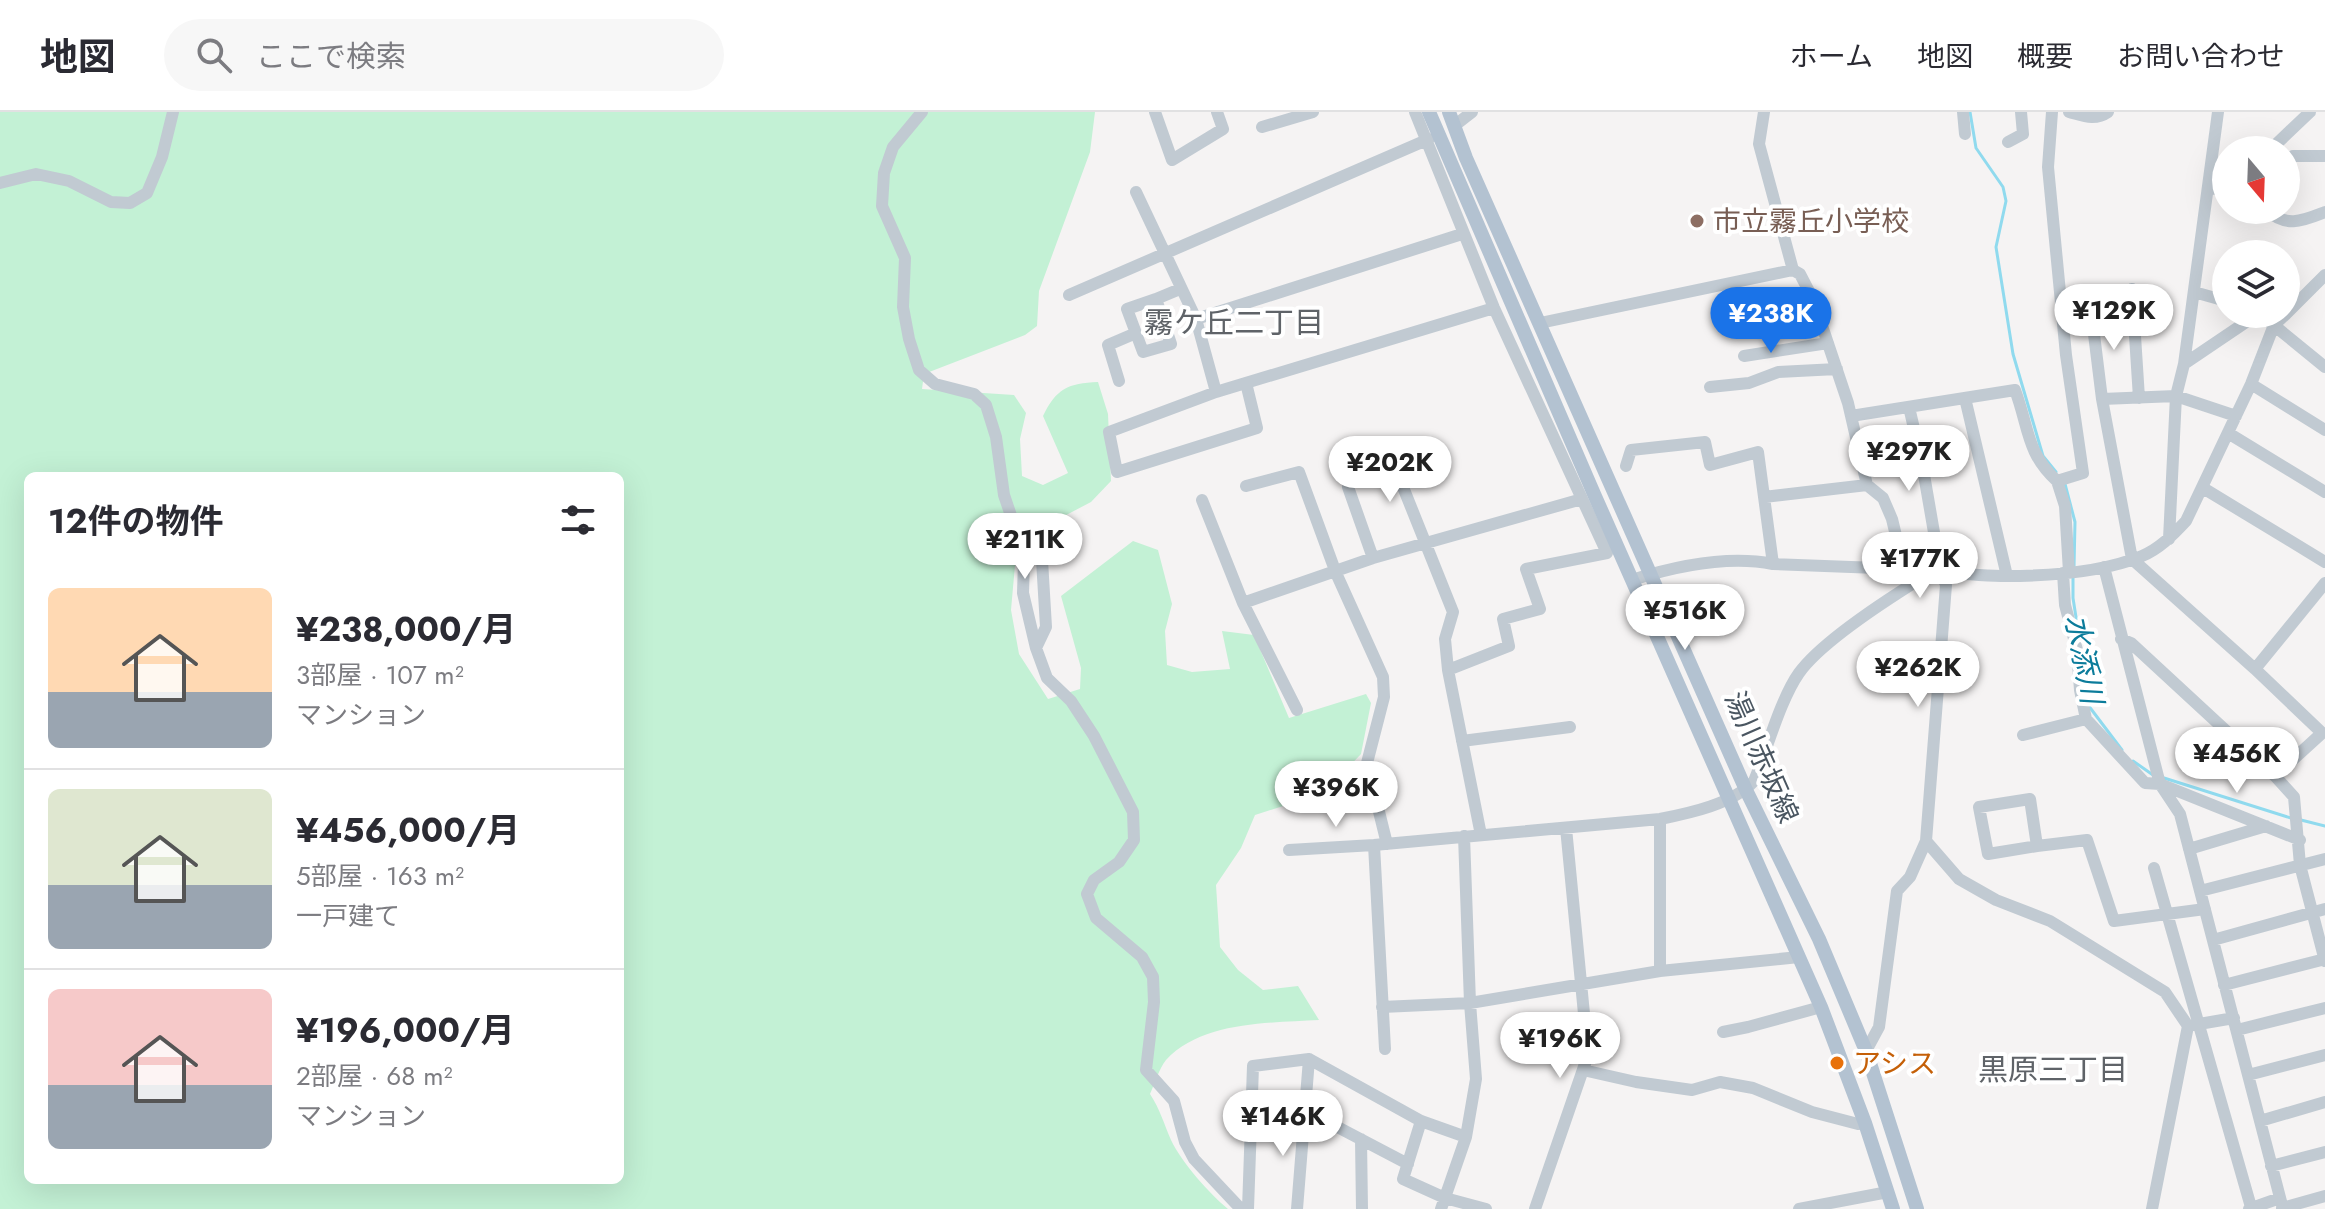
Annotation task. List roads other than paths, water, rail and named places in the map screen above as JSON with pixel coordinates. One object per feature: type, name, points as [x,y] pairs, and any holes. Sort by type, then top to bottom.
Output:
[{"type":"main road","name":"湯川赤坂線","points":[[1429,112],[1431,138],[1632,580],[1821,1007],[1865,1123],[1893,1209]]},
{"type":"main road","name":"湯川赤坂線","points":[[1451,119],[1746,790],[1819,939],[1866,1051],[1917,1209]]},
{"type":"street","points":[[0,183],[36,174],[69,181],[111,202],[130,203],[147,193],[162,157],[173,112]]},
{"type":"street","points":[[922,112],[893,147],[884,173],[882,206],[905,258],[903,307],[909,339],[919,370],[935,384],[974,394],[986,405],[996,437],[1004,495],[1021,545],[1023,593],[1036,648],[1047,678],[1071,701],[1086,724],[1133,812],[1134,840],[1119,862],[1094,880],[1087,894],[1096,918],[1142,957],[1153,977],[1154,1002],[1146,1070],[1174,1101],[1185,1142],[1194,1159],[1241,1209]]},
{"type":"street","points":[[1155,112],[1172,160],[1223,129],[1217,112]]},
{"type":"street","points":[[1262,127],[1313,112]]},
{"type":"street","points":[[1415,112],[1431,138],[1462,234],[1494,308],[1607,553],[1526,569],[1540,609],[1503,619],[1509,646],[1448,670]]},
{"type":"street","points":[[1451,119],[1472,112]]},
{"type":"street","points":[[1764,112],[1759,144],[1793,270]]},
{"type":"street","points":[[1963,112],[1965,134]]},
{"type":"street","points":[[2008,142],[2023,134],[2021,112]]},
{"type":"street","points":[[2052,112],[2048,167],[2066,355],[2083,473],[2057,481]]},
{"type":"street","points":[[2069,112],[2100,118],[2108,112]]},
{"type":"street","points":[[2169,539],[2176,396],[2184,364],[2218,112]]},
{"type":"street","points":[[2285,136],[2310,112]]},
{"type":"street","points":[[1069,295],[1431,138]]},
{"type":"street","points":[[2300,156],[2325,156]]},
{"type":"street","points":[[2208,188],[2212,188]]},
{"type":"street","points":[[1136,192],[1196,319],[1216,392]]},
{"type":"street","points":[[2300,222],[2325,212]]},
{"type":"street","points":[[1196,319],[1462,234]]},
{"type":"street","points":[[1540,323],[1793,270],[1800,274],[1813,299],[1837,369],[1867,485],[1883,498],[1892,519],[1904,569],[1915,582]]},
{"type":"street","points":[[2300,300],[2325,275]]},
{"type":"street","points":[[1156,299],[1171,344],[1143,352],[1127,309],[1180,289]]},
{"type":"street","points":[[2132,289],[2139,398]]},
{"type":"street","points":[[2194,292],[2212,297]]},
{"type":"street","points":[[1733,312],[1813,299]]},
{"type":"street","points":[[1246,383],[1257,428],[1117,472],[1109,432],[1216,392],[1494,308]]},
{"type":"street","points":[[2091,310],[2102,399],[2132,559],[2322,733],[2275,776]]},
{"type":"street","points":[[2184,364],[2238,328]]},
{"type":"street","points":[[1289,850],[1660,819],[1698,812],[1746,790],[1754,781],[1799,673],[1840,635],[1925,576],[1941,573],[2007,576],[2104,567],[2142,556],[2169,539],[2186,521],[2203,488],[2273,328]]},
{"type":"street","points":[[2278,328],[2325,367]]},
{"type":"street","points":[[1119,381],[1108,345],[1136,333]]},
{"type":"street","points":[[1744,356],[1828,343]]},
{"type":"street","points":[[1710,387],[1749,383],[1778,372],[1837,369]]},
{"type":"street","points":[[2251,384],[2325,430]]},
{"type":"street","points":[[1851,416],[2015,390],[2025,415],[2029,440],[2040,465],[2057,481],[2065,506],[2065,605],[2077,650],[2086,719],[2145,783],[2160,784],[2300,840]]},
{"type":"street","points":[[2102,399],[2176,396],[2236,416]]},
{"type":"street","points":[[1965,398],[2007,576]]},
{"type":"street","points":[[1866,1051],[1879,1027],[1897,891],[1910,877],[1926,841],[1946,585],[1941,573],[1909,407]]},
{"type":"street","points":[[2228,433],[2325,492]]},
{"type":"street","points":[[1626,466],[1631,450],[1705,442],[1710,465],[1758,452],[1773,564]]},
{"type":"street","points":[[1389,452],[1453,612],[1445,639],[1448,670],[1481,835]]},
{"type":"street","points":[[1246,486],[1299,472],[1336,573],[1383,677],[1384,697],[1367,763],[1380,844],[1385,1049]]},
{"type":"street","points":[[1764,497],[1867,485]]},
{"type":"street","points":[[1348,487],[1373,558]]},
{"type":"street","points":[[2203,488],[2325,562]]},
{"type":"street","points":[[1243,603],[1373,558],[1582,499]]},
{"type":"street","points":[[1202,500],[1243,603],[1297,710]]},
{"type":"street","points":[[1036,648],[1046,627],[1042,560],[1059,552]]},
{"type":"street","points":[[1632,580],[1689,565],[1752,560],[1773,564],[1904,569]]},
{"type":"street","points":[[2104,567],[2160,784],[2180,814],[2282,1205]]},
{"type":"street","points":[[2255,669],[2325,583]]},
{"type":"street","points":[[2121,639],[2131,643],[2294,797],[2300,865],[2319,910],[2325,960],[2224,985]]},
{"type":"street","points":[[2023,735],[2086,719]]},
{"type":"street","points":[[1462,741],[1570,727]]},
{"type":"street","points":[[2037,846],[2030,799],[1979,807],[1988,854],[2087,840],[2114,921],[2205,909]]},
{"type":"street","points":[[1660,819],[1660,971]]},
{"type":"street","points":[[2189,849],[2266,826]]},
{"type":"street","points":[[1535,1209],[1588,1055],[1566,828]]},
{"type":"street","points":[[1443,1203],[1466,1137],[1476,1079],[1464,836]]},
{"type":"street","points":[[1926,841],[1959,879],[1996,900],[2050,921],[2165,992],[2193,1025]]},
{"type":"street","points":[[2200,891],[2325,859]]},
{"type":"street","points":[[2154,868],[2168,914],[2193,1025],[2250,1208],[2325,1196]]},
{"type":"street","points":[[2213,940],[2319,910]]},
{"type":"street","points":[[1382,1007],[1470,1003],[1660,971],[1799,957]]},
{"type":"street","points":[[1723,1032],[1821,1007]]},
{"type":"street","points":[[2193,1025],[2235,1024],[2325,1008]]},
{"type":"street","points":[[2152,1209],[2193,1025]]},
{"type":"street","points":[[2248,1075],[2325,1055]]},
{"type":"street","points":[[1248,1209],[1253,1066],[1309,1059],[1421,1121],[1466,1137]]},
{"type":"street","points":[[1297,1209],[1309,1059]]},
{"type":"street","points":[[1583,1070],[1692,1090],[1720,1082],[1753,1088],[1812,1112],[1858,1124],[1865,1123]]},
{"type":"street","points":[[2260,1121],[2325,1102]]},
{"type":"street","points":[[1305,1110],[1408,1164]]},
{"type":"street","points":[[1421,1121],[1403,1179],[1443,1203],[1486,1209]]},
{"type":"street","points":[[1361,1139],[1362,1209]]},
{"type":"street","points":[[2271,1166],[2325,1152]]},
{"type":"street","points":[[1799,1209],[1888,1192]]},
{"type":"waterway","name":"水添川","points":[[1970,112],[1976,148],[2003,187],[2006,201],[1996,247],[2013,354],[2043,456],[2056,472]]},
{"type":"waterway","name":"水添川","points":[[2065,484],[2075,522],[2074,567]]},
{"type":"waterway","name":"水添川","points":[[2073,578],[2078,630]]},
{"type":"waterway","name":"水添川","points":[[2088,705],[2122,750]]},
{"type":"waterway","name":"水添川","points":[[2133,761],[2153,775]]},
{"type":"waterway","name":"水添川","points":[[2164,778],[2294,819]]},
{"type":"waterway","name":"水添川","points":[[2301,820],[2325,826]]},
{"type":"place","name":"市立霧丘小学校","points":[[1697,221]]},
{"type":"place","name":"アシス","points":[[1837,1063]]},
{"type":"district","name":"霧ケ丘二丁目","points":[[1234,323]]},
{"type":"district","name":"黒原三丁目","points":[[2053,1070]]}]
